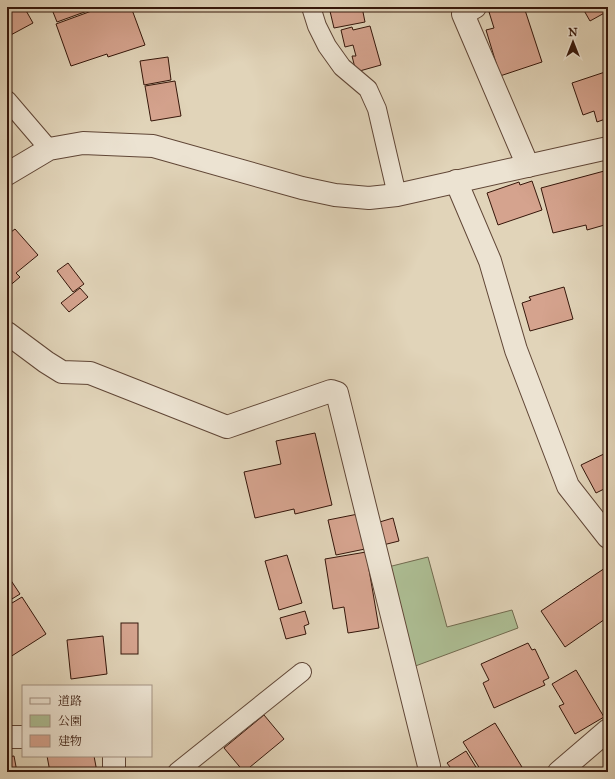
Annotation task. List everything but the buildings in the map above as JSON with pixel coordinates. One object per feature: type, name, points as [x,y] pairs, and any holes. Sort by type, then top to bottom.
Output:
[{"type":"street","points":[[466,9],[528,166]]},
{"type":"street","points":[[7,174],[49,149],[83,143],[153,146],[302,188],[335,195],[369,198],[397,195],[608,148]]},
{"type":"street","points":[[456,181],[490,261],[516,350],[568,486],[608,537]]},
{"type":"street","points":[[7,333],[62,372],[90,373],[227,427],[331,391],[337,393],[429,766],[429,772]]},
{"type":"street","points":[[559,772],[608,730]]},
{"type":"street","points":[[7,737],[22,737]]},
{"type":"street","points":[[114,757],[114,772]]},
{"type":"lane","points":[[311,7],[317,26],[327,46],[342,67],[368,89],[371,95],[377,109],[397,195]]},
{"type":"lane","points":[[7,100],[49,149]]},
{"type":"lane","points":[[177,772],[302,672]]},
{"type":"green space","points":[[428,557],[447,627],[512,610],[518,628],[410,668],[384,568]]}]
